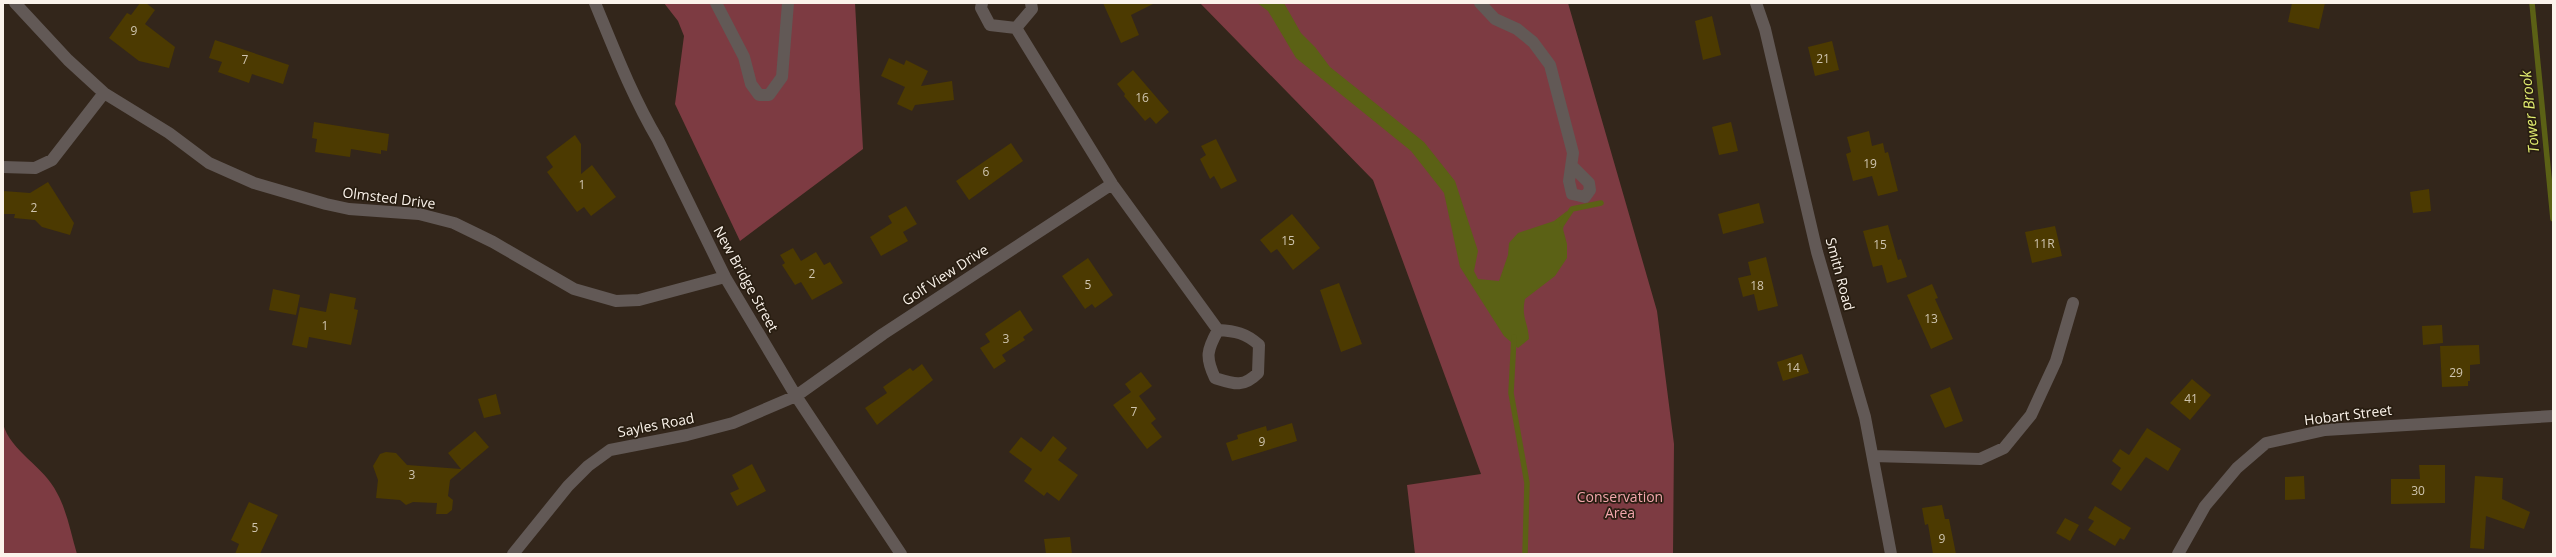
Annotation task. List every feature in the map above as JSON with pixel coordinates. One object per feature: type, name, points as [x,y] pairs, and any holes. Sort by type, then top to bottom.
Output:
[{"type":"street","name":"Olmsted Drive","points":[[16,3],[68,60],[104,93],[169,133],[209,163],[254,183],[326,204],[349,209],[419,214],[454,223],[493,242],[574,289],[616,300],[639,300],[725,277]]},
{"type":"street","name":"New Bridge Street","points":[[595,3],[608,38],[645,119],[658,140],[725,277],[796,396],[901,554]]},
{"type":"street","points":[[716,3],[744,57],[751,84],[759,95],[769,95],[782,78],[788,3]]},
{"type":"street","points":[[982,3],[981,8],[990,25],[1016,28]]},
{"type":"street","points":[[1016,28],[1032,9],[1031,3]]},
{"type":"street","points":[[1480,3],[1495,19],[1517,29],[1533,42],[1546,57],[1550,65],[1573,153],[1572,166]]},
{"type":"street","name":"Smith Road","points":[[1756,3],[1765,29],[1817,252],[1865,417],[1891,554]]},
{"type":"street","points":[[1016,28],[1112,184],[1218,330],[1239,332],[1250,336],[1259,345],[1258,373],[1249,382],[1234,384],[1214,378],[1207,362],[1209,347],[1218,330]]},
{"type":"street","points":[[3,167],[34,168],[52,160],[104,93]]},
{"type":"street","name":"Golf View Drive","points":[[796,396],[883,334],[1112,184]]},
{"type":"street","points":[[1873,456],[1980,459],[2004,448],[2031,415],[2056,361],[2073,303]]},
{"type":"street","name":"Sayles Road","points":[[513,554],[568,486],[588,466],[610,450],[687,435],[733,423],[796,396]]},
{"type":"street","name":"Hobart Street","points":[[2178,554],[2205,506],[2237,468],[2266,442],[2325,430],[2553,416]]},
{"type":"green space","points":[[664,3],[855,3],[863,149],[740,241],[675,104],[684,36],[678,21]]},
{"type":"green space","name":"Conservation Area","points":[[1200,3],[1568,3],[1657,311],[1674,444],[1673,554],[1415,554],[1407,485],[1481,474],[1373,180]]},
{"type":"green space","points":[[3,424],[13,443],[44,475],[57,493],[66,515],[77,554],[3,554]]},
{"type":"shaded area","points":[[1257,3],[1284,3],[1301,33],[1315,47],[1330,67],[1424,142],[1455,181],[1478,251],[1474,271],[1478,279],[1499,281],[1508,255],[1509,243],[1518,233],[1554,221],[1567,211],[1563,229],[1567,244],[1567,258],[1555,276],[1525,299],[1524,315],[1529,339],[1518,348],[1504,336],[1460,267],[1444,193],[1411,151],[1296,58],[1268,11]]},
{"type":"building","points":[[140,3],[146,3],[155,10],[145,24],[175,47],[169,68],[139,61],[109,38],[127,13],[131,15]]},
{"type":"building","points":[[1103,3],[1155,3],[1131,15],[1139,35],[1121,43]]},
{"type":"building","points":[[2292,3],[2325,3],[2319,29],[2288,22]]},
{"type":"building","points":[[1712,16],[1721,55],[1703,60],[1695,21]]},
{"type":"building","points":[[215,40],[289,65],[283,84],[252,74],[249,83],[218,72],[222,62],[209,58]]},
{"type":"building","points":[[1832,41],[1839,70],[1815,76],[1808,47]]},
{"type":"building","points":[[889,58],[904,65],[906,60],[928,71],[921,86],[952,81],[954,100],[915,105],[912,111],[897,104],[905,87],[881,76]]},
{"type":"building","points":[[1133,70],[1169,112],[1156,124],[1150,117],[1145,121],[1124,96],[1125,94],[1117,84]]},
{"type":"building","points":[[314,122],[389,134],[387,151],[381,150],[381,154],[351,149],[350,157],[315,152],[317,139],[312,138]]},
{"type":"building","points":[[1731,122],[1738,151],[1719,155],[1712,127]]},
{"type":"building","points":[[1869,131],[1872,146],[1883,143],[1885,153],[1888,152],[1898,191],[1878,196],[1872,176],[1853,181],[1846,154],[1851,152],[1847,137]]},
{"type":"building","points":[[575,135],[581,144],[581,174],[592,165],[616,197],[591,216],[584,207],[577,212],[547,172],[553,167],[546,157]]},
{"type":"building","points":[[1216,139],[1237,181],[1221,189],[1214,176],[1210,179],[1200,159],[1206,155],[1201,146]]},
{"type":"building","points":[[1011,143],[1023,161],[969,200],[956,181]]},
{"type":"building","points":[[48,182],[74,223],[70,235],[42,227],[35,220],[14,218],[15,214],[3,214],[3,191],[30,193]]},
{"type":"building","points":[[2429,189],[2431,211],[2413,213],[2410,192]]},
{"type":"building","points":[[1759,203],[1764,223],[1723,234],[1718,214]]},
{"type":"building","points":[[906,206],[917,224],[903,232],[908,241],[881,256],[870,237],[892,223],[888,216]]},
{"type":"building","points":[[1292,214],[1320,248],[1293,270],[1277,249],[1271,253],[1260,240]]},
{"type":"building","points":[[1888,225],[1898,260],[1901,259],[1907,277],[1887,283],[1882,265],[1873,267],[1863,231]]},
{"type":"building","points":[[2055,226],[2062,256],[2032,263],[2025,232]]},
{"type":"building","points":[[793,248],[801,261],[816,252],[824,265],[830,262],[843,283],[812,300],[801,282],[795,285],[782,265],[785,263],[780,255]]},
{"type":"building","points":[[1766,257],[1778,306],[1758,311],[1754,294],[1743,297],[1738,278],[1751,275],[1748,262]]},
{"type":"building","points":[[1088,258],[1113,295],[1095,308],[1092,304],[1085,309],[1062,276]]},
{"type":"building","points":[[1339,283],[1362,344],[1341,352],[1320,290]]},
{"type":"building","points":[[1932,284],[1938,298],[1935,299],[1953,339],[1931,349],[1907,295]]},
{"type":"building","points":[[273,289],[300,295],[296,315],[269,310]]},
{"type":"building","points":[[330,293],[356,298],[354,309],[358,310],[351,345],[309,337],[307,348],[292,345],[300,307],[326,312]]},
{"type":"building","points":[[1020,310],[1033,330],[1023,337],[1025,340],[1002,355],[1006,361],[994,369],[980,348],[990,342],[985,334]]},
{"type":"building","points":[[2442,325],[2443,343],[2423,345],[2422,326]]},
{"type":"building","points":[[2479,345],[2480,364],[2470,365],[2470,381],[2468,381],[2468,386],[2442,387],[2440,346]]},
{"type":"building","points":[[1802,354],[1809,373],[1783,381],[1777,362]]},
{"type":"building","points":[[922,364],[933,380],[877,425],[865,408],[887,393],[883,387],[910,368],[913,371]]},
{"type":"building","points":[[1141,372],[1152,386],[1139,396],[1156,419],[1151,423],[1162,437],[1147,449],[1113,405],[1131,392],[1125,384]]},
{"type":"building","points":[[2192,379],[2211,395],[2190,420],[2170,403]]},
{"type":"building","points":[[1950,387],[1963,421],[1945,428],[1930,395]]},
{"type":"building","points":[[496,394],[501,414],[484,418],[478,399]]},
{"type":"building","points":[[1292,423],[1297,441],[1232,461],[1226,443],[1238,439],[1237,435],[1266,426],[1267,431]]},
{"type":"building","points":[[2147,428],[2181,449],[2168,471],[2146,457],[2121,491],[2111,484],[2121,468],[2112,461],[2120,449],[2129,455]]},
{"type":"building","points":[[475,431],[489,447],[450,480],[448,496],[453,500],[452,510],[447,514],[436,514],[437,503],[413,502],[406,505],[400,500],[376,498],[378,480],[373,466],[380,454],[386,452],[396,453],[407,465],[461,469],[448,453]]},
{"type":"building","points":[[1053,436],[1067,448],[1058,460],[1078,475],[1059,501],[1047,492],[1044,496],[1024,481],[1032,469],[1009,452],[1021,437],[1041,452]]},
{"type":"building","points":[[752,464],[766,491],[737,506],[730,493],[739,489],[732,475]]},
{"type":"building","points":[[2419,465],[2445,465],[2445,503],[2391,504],[2391,479],[2420,479]]},
{"type":"building","points":[[2304,476],[2305,499],[2285,500],[2285,477]]},
{"type":"building","points":[[2475,476],[2503,478],[2502,499],[2530,512],[2524,529],[2486,516],[2484,549],[2470,548]]},
{"type":"building","points":[[249,502],[278,515],[260,554],[235,554],[239,544],[231,540]]},
{"type":"building","points":[[1942,505],[1945,519],[1949,519],[1956,554],[1933,554],[1928,524],[1925,525],[1922,508]]},
{"type":"building","points":[[2095,506],[2131,528],[2124,540],[2120,538],[2115,546],[2088,530],[2094,521],[2088,518]]},
{"type":"building","points":[[2065,518],[2079,525],[2070,541],[2056,533]]},
{"type":"building","points":[[1070,537],[1072,554],[1046,554],[1044,539]]},
{"type":"waterway","name":"Tower Brook","points":[[2532,3],[2553,219]]},
{"type":"waterway","points":[[1562,224],[1572,209],[1601,203]]},
{"type":"waterway","points":[[1514,337],[1511,393],[1527,483],[1525,554]]}]
